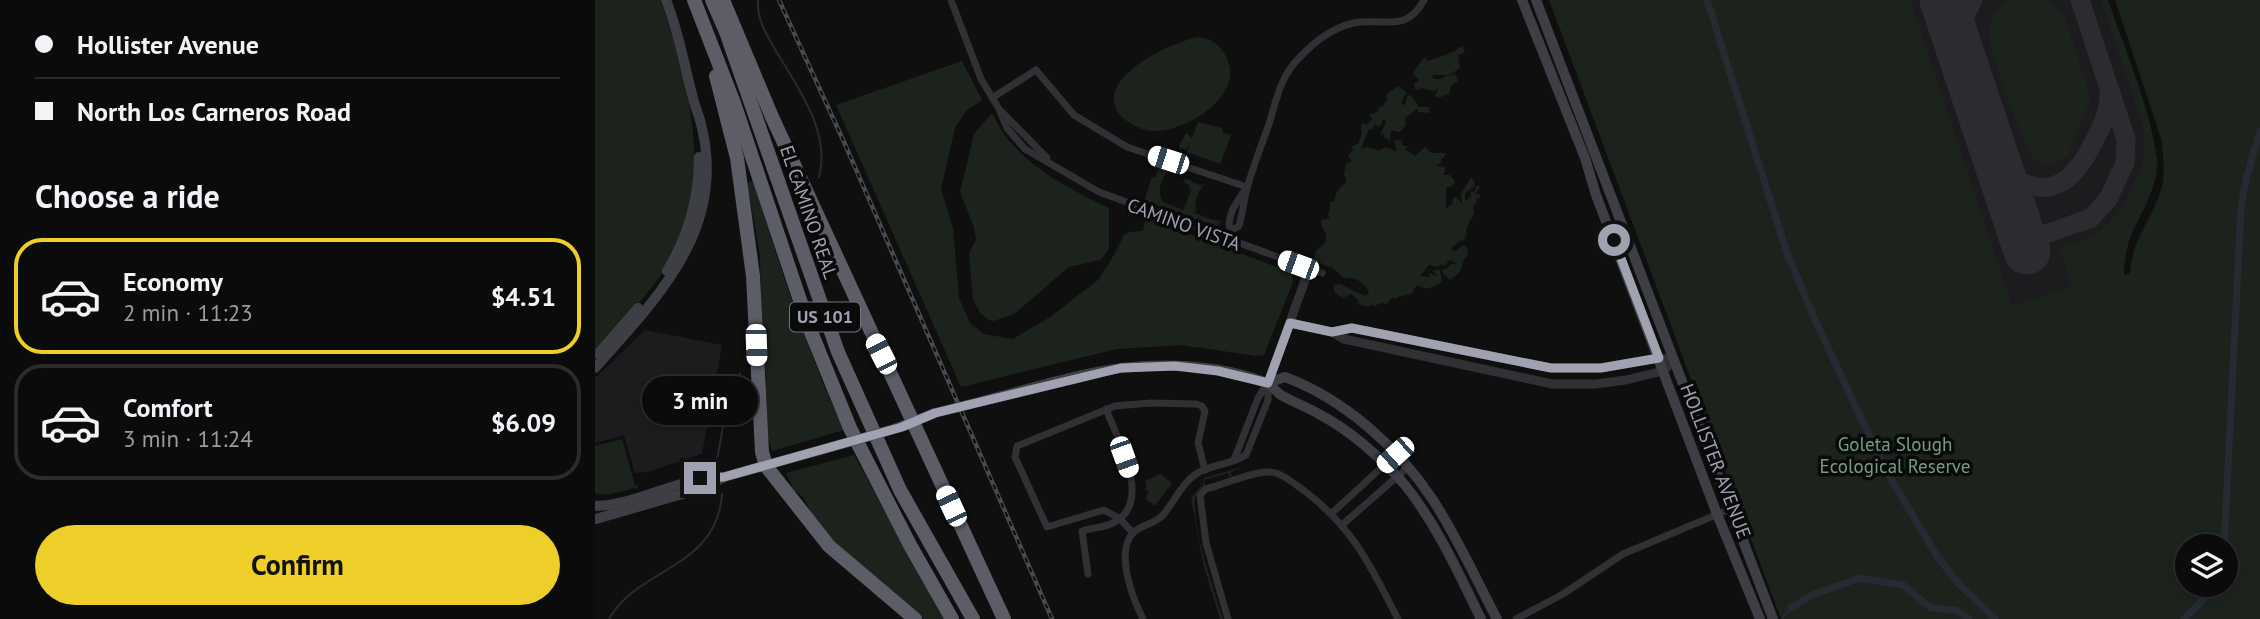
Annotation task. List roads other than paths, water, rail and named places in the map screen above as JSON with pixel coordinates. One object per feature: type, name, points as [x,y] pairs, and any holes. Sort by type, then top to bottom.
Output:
[{"type":"highway","name":"EL CAMINO REAL","points":[[694,0],[710,36],[809,327],[850,428],[897,522],[952,619]]},
{"type":"highway","name":"EL CAMINO REAL","points":[[712,0],[731,45],[838,352],[900,490],[973,619]]},
{"type":"highway","points":[[723,0],[772,117],[1004,619]]},
{"type":"highway","points":[[710,36],[712,58],[737,158],[747,228],[753,276],[762,452],[766,466],[829,546],[915,619]]},
{"type":"main road","points":[[595,368],[663,290],[683,260],[697,230],[705,190],[702,125],[693,99],[680,39],[666,0]]},
{"type":"main road","name":"HOLLISTER AVENUE","points":[[1522,0],[1585,158],[1596,195],[1717,514],[1760,619]]},
{"type":"main road","name":"HOLLISTER AVENUE","points":[[1536,0],[1773,619]]},
{"type":"main road","points":[[595,358],[658,286],[689,228],[698,190],[699,168],[693,99]]},
{"type":"main road","points":[[724,477],[703,488],[596,520],[595,505],[613,505],[700,478],[724,477],[766,466],[915,423],[935,413],[1096,373],[1144,366],[1218,371],[1268,383],[1279,394],[1320,414],[1346,431],[1385,464],[1420,506],[1438,534],[1482,619]]},
{"type":"main road","points":[[1268,383],[1285,376],[1318,391],[1363,422],[1408,467],[1433,499],[1497,619]]},
{"type":"street","name":"CAMINO VISTA","points":[[951,0],[969,53],[1007,128],[1021,146],[1099,192],[1229,235],[1322,273]]},
{"type":"street","points":[[1229,235],[1228,223],[1233,208],[1247,187],[1277,92],[1286,74],[1302,55],[1331,32],[1360,22],[1394,23],[1406,19],[1424,0]]},
{"type":"street","points":[[992,98],[1036,70],[1074,115],[1127,147],[1247,187]]},
{"type":"street","points":[[1143,619],[1135,599],[1125,549],[1133,533],[1159,518],[1192,477],[1238,460],[1250,449],[1268,400],[1268,383],[1309,269]]},
{"type":"street","points":[[1290,323],[1332,332],[1344,339],[1533,380],[1577,385],[1626,380],[1663,372],[1674,360]]},
{"type":"street","points":[[1332,332],[1352,328],[1551,368],[1601,368],[1659,358],[1674,360]]},
{"type":"street","points":[[1449,360],[1452,347]]},
{"type":"street","points":[[1133,533],[1112,513],[1098,510],[1047,527],[1015,457],[1015,449],[1020,443],[1119,406],[1186,403],[1204,408],[1205,415],[1198,443],[1205,470]]},
{"type":"street","points":[[1088,574],[1078,532],[1104,527],[1120,519],[1132,499],[1133,484],[1106,410]]},
{"type":"street","points":[[1331,514],[1395,455]]},
{"type":"street","points":[[1342,525],[1408,467]]},
{"type":"street","points":[[1228,619],[1206,543],[1199,500],[1203,491],[1270,472],[1290,481],[1342,525],[1359,547],[1398,619]]},
{"type":"street","points":[[1516,619],[1563,594],[1623,554],[1730,509]]},
{"type":"waterway","points":[[758,0],[763,27],[802,95],[816,127],[822,160],[819,177]]},
{"type":"waterway","points":[[1707,0],[1787,253],[1815,320],[1884,467],[1937,556],[1957,582],[1995,619]]},
{"type":"waterway","points":[[2225,534],[2241,208],[2260,131]]},
{"type":"waterway","points":[[717,460],[726,410],[740,373]]},
{"type":"waterway","points":[[609,619],[622,602],[638,588],[692,553],[706,538],[717,519],[722,494]]},
{"type":"waterway","points":[[1791,608],[1812,595],[1860,578],[1903,585],[1931,608],[1956,610],[1969,619]]},
{"type":"waterway","points":[[2184,619],[2204,597]]},
{"type":"waterway","points":[[1783,617],[1791,608]]},
{"type":"railway","points":[[779,0],[844,142],[1052,619]]},
{"type":"park label","name":"Goleta Slough Ecological Reserve","points":[[1895,455]]}]
